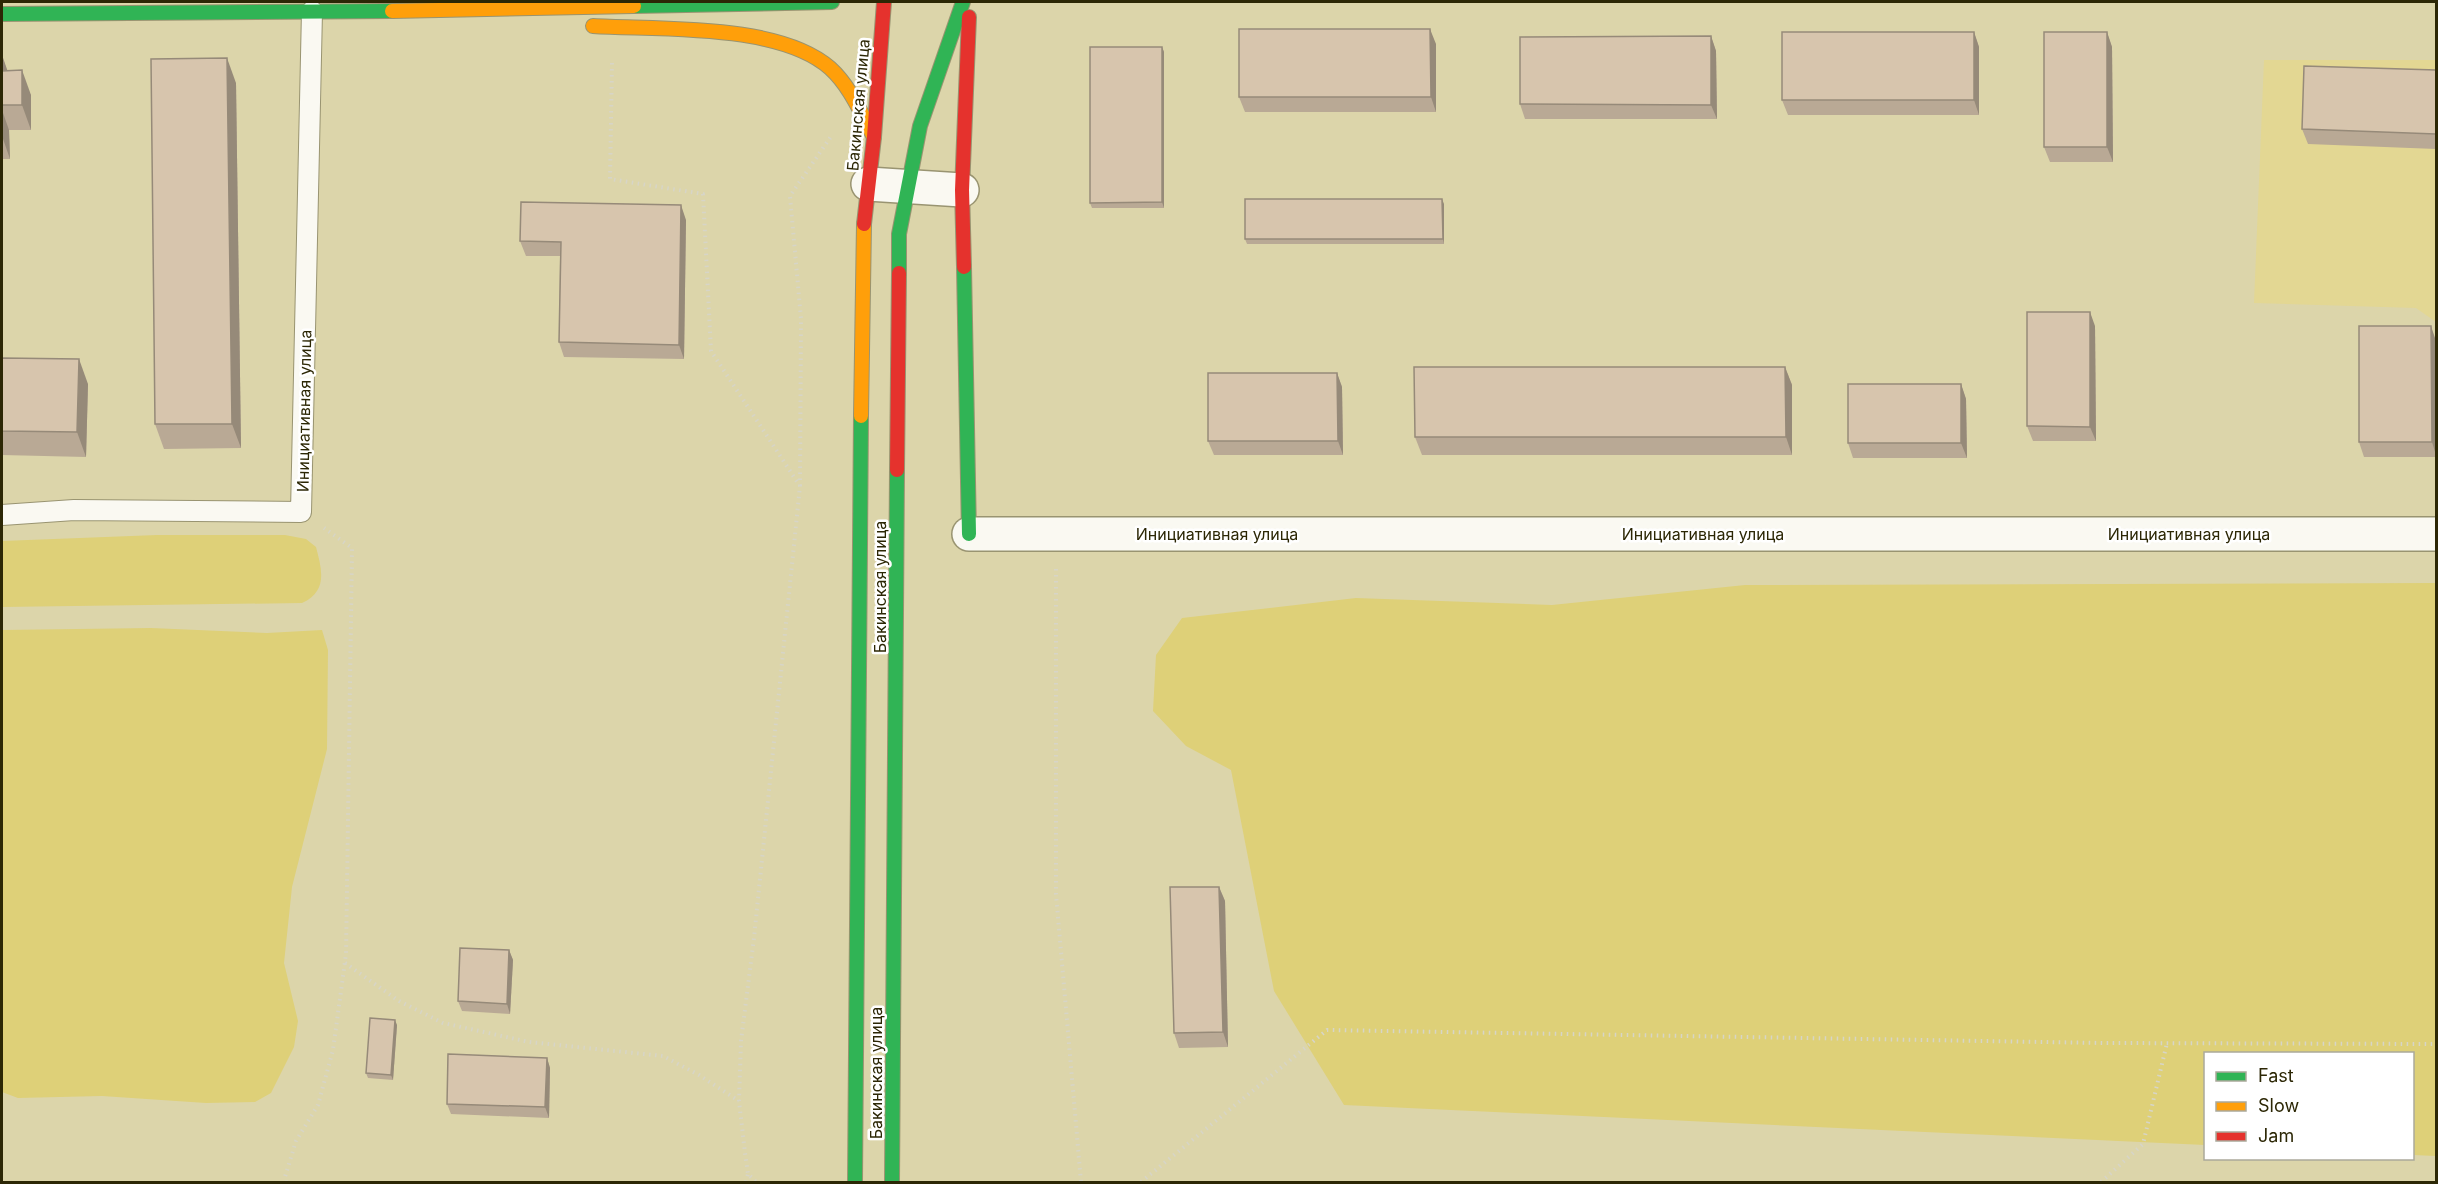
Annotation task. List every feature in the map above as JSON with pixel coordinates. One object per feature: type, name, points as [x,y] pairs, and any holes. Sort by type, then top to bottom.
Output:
[{"type":"main road","points":[[2,14],[832,2]]},
{"type":"main road","name":"Бакинская улица","points":[[855,1182],[863,232],[874,137],[884,2]]},
{"type":"main road","name":"Бакинская улица","points":[[891,1182],[899,234],[920,126],[963,2]]},
{"type":"main road","points":[[969,2],[962,190],[969,534]]},
{"type":"main road","points":[[322,8],[519,22]]},
{"type":"main road","points":[[577,25],[746,35],[780,41],[808,53],[830,68],[854,102],[874,137]]},
{"type":"street","points":[[868,184],[962,190]]},
{"type":"street","name":"Инициативная улица","points":[[969,534],[2436,534]]},
{"type":"lane","name":"Инициативная улица","points":[[2,515],[74,510],[302,512],[322,8]]},
{"type":"path","points":[[613,27],[610,179],[703,194],[711,351],[800,486]]},
{"type":"path","points":[[746,1182],[748,1174],[739,1101],[741,1041],[754,938],[800,486],[801,319],[790,196],[854,102]]},
{"type":"path","points":[[286,1182],[285,1177],[296,1141],[318,1105],[333,1050],[345,963],[352,548],[302,512]]},
{"type":"path","points":[[1056,534],[1056,894],[1081,1182]]},
{"type":"path","points":[[345,963],[399,1001],[443,1023],[530,1042],[663,1056],[699,1075],[739,1101]]},
{"type":"path","points":[[1141,1182],[1326,1030],[2167,1043],[2436,1044]]},
{"type":"path","points":[[2101,1182],[2143,1144],[2167,1043]]},
{"type":"path","points":[[748,1174],[756,1182]]},
{"type":"shaded area","points":[[2264,60],[2436,60],[2436,322],[2416,308],[2254,303]]},
{"type":"shaded area","points":[[157,535],[285,535],[306,539],[316,547],[321,572],[319,586],[310,598],[302,603],[2,607],[2,541]]},
{"type":"shaded area","points":[[2436,583],[2436,1156],[2414,1155],[2414,1052],[2204,1052],[2204,1145],[1344,1105],[1274,991],[1231,770],[1186,746],[1153,711],[1156,655],[1182,618],[1356,598],[1552,605],[1745,585]]},
{"type":"shaded area","points":[[151,628],[267,633],[322,630],[328,650],[327,749],[292,887],[284,963],[298,1021],[294,1047],[271,1093],[255,1102],[206,1103],[102,1096],[18,1098],[2,1092],[2,630]]},
{"type":"building","points":[[1239,29],[1430,29],[1431,97],[1239,97]]},
{"type":"building","points":[[1782,32],[1974,32],[1974,100],[1782,100]]},
{"type":"building","points":[[2044,32],[2107,32],[2107,147],[2044,147]]},
{"type":"building","points":[[1711,36],[1711,105],[1520,104],[1520,37]]},
{"type":"building","points":[[1090,47],[1162,47],[1162,202],[1090,203]]},
{"type":"building","points":[[227,58],[232,424],[155,424],[151,59]]},
{"type":"building","points":[[2304,66],[2436,70],[2436,134],[2302,129]]},
{"type":"building","points":[[22,70],[22,105],[2,105],[2,71]]},
{"type":"building","points":[[1245,199],[1442,199],[1443,239],[1245,239]]},
{"type":"building","points":[[521,202],[681,205],[679,345],[559,342],[561,242],[520,241]]},
{"type":"building","points":[[2027,312],[2090,312],[2090,427],[2027,426]]},
{"type":"building","points":[[2359,326],[2431,326],[2432,442],[2359,442]]},
{"type":"building","points":[[2,358],[79,359],[77,432],[2,431]]},
{"type":"building","points":[[1414,367],[1785,367],[1786,437],[1415,437]]},
{"type":"building","points":[[1208,373],[1337,373],[1338,441],[1208,441]]},
{"type":"building","points":[[1848,384],[1961,384],[1961,443],[1848,443]]},
{"type":"building","points":[[1170,887],[1219,887],[1223,1032],[1174,1033]]},
{"type":"building","points":[[460,948],[509,950],[507,1004],[458,1001]]},
{"type":"building","points":[[370,1018],[395,1020],[391,1075],[366,1073]]},
{"type":"building","points":[[448,1054],[547,1058],[545,1107],[447,1104]]},
{"type":"traffic: fast","points":[[634,6],[832,2]]},
{"type":"traffic: fast","points":[[899,273],[899,234],[920,126],[963,2]]},
{"type":"traffic: fast","points":[[2,14],[392,11]]},
{"type":"traffic: fast","points":[[964,267],[969,534]]},
{"type":"traffic: fast","points":[[855,1182],[861,416]]},
{"type":"traffic: fast","points":[[892,1182],[897,470]]},
{"type":"traffic: slow","points":[[392,11],[634,6]]},
{"type":"traffic: slow","points":[[593,26],[684,29],[750,36],[781,43],[808,53],[837,75],[855,100],[874,137]]},
{"type":"traffic: slow","points":[[861,416],[864,224]]},
{"type":"traffic: jam","points":[[864,224],[874,137],[884,2]]},
{"type":"traffic: jam","points":[[964,267],[962,190],[969,17]]},
{"type":"traffic: jam","points":[[897,470],[899,273]]}]
